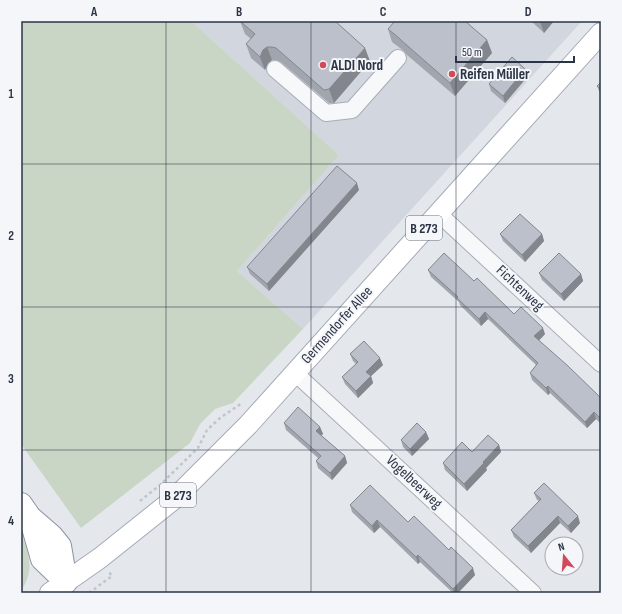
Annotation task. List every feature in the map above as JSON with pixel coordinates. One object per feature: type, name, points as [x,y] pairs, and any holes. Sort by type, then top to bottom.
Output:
[{"type":"highway","points":[[25,511],[42,559],[63,589]]},
{"type":"main road","name":"Germendorfer Allee","points":[[63,589],[174,499],[248,424],[601,33]]},
{"type":"street","points":[[275,69],[326,113],[352,110],[398,58]]},
{"type":"street","name":"Fichtenweg","points":[[438,213],[601,364]]},
{"type":"street","name":"Vogelbeerweg","points":[[294,372],[533,593]]},
{"type":"shaded area","points":[[191,21],[582,21],[303,329],[237,271],[339,155]]},
{"type":"green space","points":[[21,21],[191,21],[339,155],[237,271],[303,329],[233,403],[215,409],[200,424],[190,443],[81,528],[21,444]]},
{"type":"green space","points":[[21,534],[28,555],[29,570],[28,577],[21,590]]},
{"type":"building","name":"ALDI Nord","points":[[240,21],[335,21],[365,48],[329,89],[324,90],[276,48],[267,47],[263,50],[260,57],[246,44],[255,34]]},
{"type":"building","name":"Reifen Müller","points":[[395,21],[465,21],[487,40],[450,83],[388,29]]},
{"type":"building","points":[[512,57],[525,69],[503,96],[489,84]]},
{"type":"building","points":[[601,82],[601,89],[597,86]]},
{"type":"building","points":[[337,166],[357,183],[267,284],[247,267]]},
{"type":"building","points":[[520,214],[542,234],[522,255],[500,234]]},
{"type":"building","points":[[444,253],[474,281],[477,278],[514,314],[521,307],[543,328],[534,336],[601,398],[601,419],[594,412],[585,422],[548,386],[546,388],[530,373],[538,363],[485,312],[479,319],[457,298],[458,297],[428,270]]},
{"type":"building","points":[[559,253],[581,274],[561,294],[539,273]]},
{"type":"building","points":[[364,341],[380,358],[366,372],[371,376],[356,391],[342,377],[358,362],[350,354]]},
{"type":"building","points":[[298,407],[320,427],[316,431],[345,456],[330,473],[316,461],[321,456],[284,423]]},
{"type":"building","points":[[417,423],[426,432],[410,449],[401,440]]},
{"type":"building","points":[[488,435],[499,445],[464,484],[443,463],[462,442],[472,452]]},
{"type":"building","points":[[544,483],[578,516],[568,526],[558,516],[528,546],[511,530],[541,499],[534,493]]},
{"type":"building","points":[[370,485],[408,522],[414,516],[449,550],[451,547],[473,568],[453,589],[418,555],[416,557],[377,520],[372,526],[350,505]]},
{"type":"place","name":"ALDI Nord","points":[[323,65]]},
{"type":"place","name":"Reifen Müller","points":[[452,74]]}]
